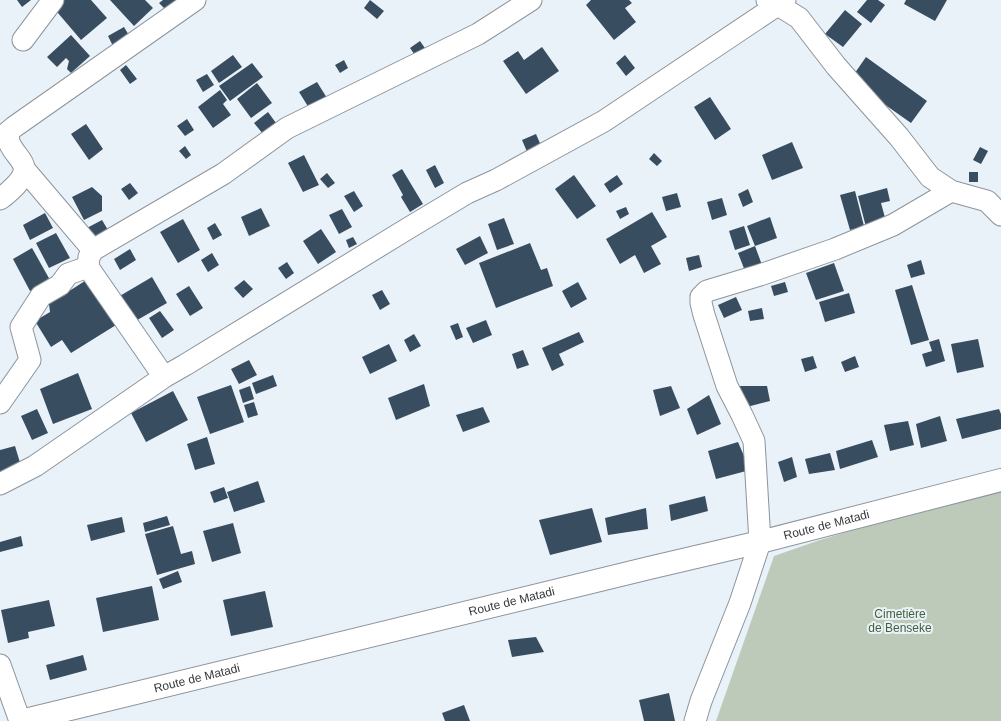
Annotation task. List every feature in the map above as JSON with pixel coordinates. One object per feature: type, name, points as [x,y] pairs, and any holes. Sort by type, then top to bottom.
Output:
[{"type":"highway","name":"Route de Matadi","points":[[20,721],[760,542],[1001,480]]},
{"type":"street","points":[[23,40],[53,0]]},
{"type":"street","points":[[164,377],[90,259],[25,170],[23,164],[9,142],[8,132],[195,0]]},
{"type":"street","points":[[0,402],[30,360],[21,327],[41,296],[60,285],[68,274],[223,174],[287,128],[478,34],[531,0]]},
{"type":"street","points":[[0,484],[35,466],[164,377],[407,229],[467,193],[496,180],[604,121],[777,2],[799,18],[836,66],[899,137],[930,176],[951,191],[996,206]]},
{"type":"street","points":[[0,199],[21,180],[25,170]]},
{"type":"street","points":[[695,721],[701,701],[740,603],[760,542],[754,441],[727,386],[704,315],[701,297],[707,291],[760,275],[835,249],[893,225],[951,191]]},
{"type":"street","points":[[0,665],[20,721]]},
{"type":"green space","name":"Cimetière de Benseke","points":[[1001,486],[1001,721],[716,721],[774,556],[820,540]]},
{"type":"building","points":[[17,0],[31,0],[22,7]]},
{"type":"building","points":[[59,0],[91,0],[107,18],[81,40],[52,6]]},
{"type":"building","points":[[110,0],[145,0],[153,8],[134,26]]},
{"type":"building","points":[[163,0],[177,0],[166,10],[159,3]]},
{"type":"building","points":[[370,0],[384,11],[377,19],[364,8]]},
{"type":"building","points":[[591,0],[629,0],[632,3],[625,8],[636,22],[614,40],[586,5]]},
{"type":"building","points":[[867,0],[878,0],[885,5],[871,23],[857,12]]},
{"type":"building","points":[[906,0],[947,0],[935,21],[904,4]]},
{"type":"building","points":[[845,10],[862,24],[843,47],[825,34]]},
{"type":"building","points":[[124,27],[130,37],[113,46],[108,36]]},
{"type":"building","points":[[71,35],[90,56],[71,73],[67,69],[69,61],[66,58],[57,67],[47,57]]},
{"type":"building","points":[[420,41],[429,54],[419,61],[410,48]]},
{"type":"building","points":[[542,47],[559,71],[526,94],[503,61],[518,51],[524,60]]},
{"type":"building","points":[[233,55],[242,67],[219,83],[211,71]]},
{"type":"building","points":[[625,55],[635,68],[626,76],[616,63]]},
{"type":"building","points":[[866,57],[927,101],[911,123],[850,80]]},
{"type":"building","points":[[344,60],[348,68],[340,73],[335,65]]},
{"type":"building","points":[[252,63],[263,77],[230,101],[219,86]]},
{"type":"building","points":[[126,65],[137,79],[130,84],[120,70]]},
{"type":"building","points":[[207,74],[214,85],[203,92],[196,80]]},
{"type":"building","points":[[317,82],[327,98],[309,108],[299,92]]},
{"type":"building","points":[[257,83],[272,103],[251,118],[237,99]]},
{"type":"building","points":[[220,90],[227,100],[223,104],[231,115],[213,128],[198,107]]},
{"type":"building","points":[[710,97],[731,129],[715,140],[694,107]]},
{"type":"building","points":[[268,112],[276,123],[263,134],[254,123]]},
{"type":"building","points":[[187,119],[194,130],[185,136],[177,126]]},
{"type":"building","points":[[86,124],[103,149],[89,160],[71,134]]},
{"type":"building","points":[[536,134],[542,148],[528,154],[522,140]]},
{"type":"building","points":[[792,142],[803,168],[772,180],[762,155]]},
{"type":"building","points":[[185,146],[191,155],[186,159],[179,151]]},
{"type":"building","points":[[980,147],[988,151],[981,164],[973,160]]},
{"type":"building","points":[[654,153],[662,161],[657,166],[649,159]]},
{"type":"building","points":[[304,155],[319,185],[303,192],[288,163]]},
{"type":"building","points":[[435,165],[444,183],[435,188],[426,170]]},
{"type":"building","points":[[402,169],[423,204],[410,212],[401,197],[403,195],[392,175]]},
{"type":"building","points":[[969,172],[978,172],[978,182],[969,182]]},
{"type":"building","points":[[327,173],[335,183],[328,188],[320,179]]},
{"type":"building","points":[[574,175],[596,206],[577,219],[555,189]]},
{"type":"building","points":[[617,175],[623,184],[610,193],[604,184]]},
{"type":"building","points":[[130,183],[138,193],[129,200],[121,189]]},
{"type":"building","points":[[92,187],[102,196],[102,211],[84,220],[72,197]]},
{"type":"building","points":[[887,188],[890,201],[881,203],[887,225],[867,231],[858,196]]},
{"type":"building","points":[[748,189],[753,202],[743,207],[738,194]]},
{"type":"building","points":[[354,191],[363,206],[354,212],[344,196]]},
{"type":"building","points":[[855,191],[864,226],[850,230],[840,195]]},
{"type":"building","points":[[677,193],[681,207],[666,211],[662,197]]},
{"type":"building","points":[[722,198],[727,215],[712,220],[707,202]]},
{"type":"building","points":[[626,207],[629,214],[620,219],[616,211]]},
{"type":"building","points":[[261,208],[270,226],[249,236],[241,217]]},
{"type":"building","points":[[342,209],[352,227],[339,234],[329,215]]},
{"type":"building","points":[[652,212],[667,237],[651,246],[661,264],[644,273],[635,255],[620,264],[606,239]]},
{"type":"building","points":[[45,213],[53,228],[30,240],[23,225]]},
{"type":"building","points":[[770,217],[777,238],[755,246],[747,226]]},
{"type":"building","points":[[504,218],[514,244],[497,250],[488,224]]},
{"type":"building","points":[[183,219],[200,250],[178,263],[160,232]]},
{"type":"building","points":[[102,220],[108,230],[91,239],[85,229]]},
{"type":"building","points":[[215,223],[222,235],[213,240],[207,228]]},
{"type":"building","points":[[744,226],[750,245],[735,250],[729,231]]},
{"type":"building","points":[[321,229],[336,252],[318,264],[303,241]]},
{"type":"building","points":[[56,233],[70,258],[49,268],[36,243]]},
{"type":"building","points":[[480,236],[488,253],[465,265],[456,249]]},
{"type":"building","points":[[353,237],[357,244],[349,248],[346,240]]},
{"type":"building","points":[[530,243],[541,270],[547,268],[553,286],[496,308],[479,263]]},
{"type":"building","points":[[755,246],[762,265],[745,271],[738,253]]},
{"type":"building","points":[[32,248],[50,280],[30,291],[13,259]]},
{"type":"building","points":[[130,249],[136,260],[120,270],[114,259]]},
{"type":"building","points":[[212,253],[219,265],[208,272],[201,260]]},
{"type":"building","points":[[699,255],[702,267],[689,271],[686,258]]},
{"type":"building","points":[[921,260],[925,274],[911,278],[907,265]]},
{"type":"building","points":[[287,262],[294,273],[286,279],[278,268]]},
{"type":"building","points":[[834,263],[844,291],[816,300],[806,273]]},
{"type":"building","points":[[152,277],[167,303],[132,323],[118,297]]},
{"type":"building","points":[[88,279],[116,325],[71,353],[62,340],[51,347],[35,321],[50,312],[49,304]]},
{"type":"building","points":[[244,280],[253,289],[243,298],[234,288]]},
{"type":"building","points":[[578,282],[587,299],[571,308],[562,291]]},
{"type":"building","points":[[785,282],[788,292],[774,296],[771,286]]},
{"type":"building","points":[[912,285],[929,340],[911,345],[895,290]]},
{"type":"building","points":[[189,286],[203,308],[190,316],[176,294]]},
{"type":"building","points":[[382,290],[390,304],[380,310],[372,295]]},
{"type":"building","points":[[849,293],[855,313],[825,322],[819,302]]},
{"type":"building","points":[[736,297],[742,310],[724,318],[718,305]]},
{"type":"building","points":[[762,308],[764,319],[750,321],[748,311]]},
{"type":"building","points":[[160,311],[174,330],[162,338],[149,318]]},
{"type":"building","points":[[486,320],[492,335],[473,343],[466,328]]},
{"type":"building","points":[[458,323],[463,337],[456,340],[450,326]]},
{"type":"building","points":[[579,332],[584,342],[559,354],[564,365],[552,371],[542,348]]},
{"type":"building","points":[[414,334],[421,346],[410,352],[404,340]]},
{"type":"building","points":[[939,339],[945,361],[926,367],[922,354],[932,351],[929,342]]},
{"type":"building","points":[[978,339],[984,367],[957,373],[951,344]]},
{"type":"building","points":[[389,344],[397,361],[370,374],[362,357]]},
{"type":"building","points":[[523,350],[529,365],[517,369],[512,354]]},
{"type":"building","points":[[813,356],[817,368],[805,372],[801,359]]},
{"type":"building","points":[[855,356],[859,367],[845,372],[841,362]]},
{"type":"building","points":[[249,360],[257,375],[239,384],[231,369]]},
{"type":"building","points":[[78,373],[92,409],[53,424],[40,389]]},
{"type":"building","points":[[273,375],[277,386],[256,394],[252,383]]},
{"type":"building","points":[[424,384],[430,406],[396,420],[388,398]]},
{"type":"building","points":[[231,385],[244,422],[210,434],[197,397]]},
{"type":"building","points":[[250,386],[254,399],[243,403],[239,390]]},
{"type":"building","points":[[671,386],[680,408],[660,416],[653,390]]},
{"type":"building","points":[[727,386],[767,386],[770,401],[739,409]]},
{"type":"building","points":[[173,391],[188,420],[146,442],[131,413]]},
{"type":"building","points":[[709,395],[721,424],[697,435],[687,409]]},
{"type":"building","points":[[254,402],[258,415],[248,418],[244,405]]},
{"type":"building","points":[[483,407],[490,422],[463,432],[456,415]]},
{"type":"building","points":[[37,409],[48,433],[32,440],[21,416]]},
{"type":"building","points":[[999,409],[1001,414],[1001,429],[962,439],[956,419]]},
{"type":"building","points":[[940,416],[947,441],[921,448],[916,424]]},
{"type":"building","points":[[908,421],[914,445],[890,451],[884,425]]},
{"type":"building","points":[[207,437],[215,464],[195,470],[187,444]]},
{"type":"building","points":[[872,440],[878,457],[840,469],[836,451]]},
{"type":"building","points":[[738,442],[750,470],[716,479],[708,451]]},
{"type":"building","points":[[15,446],[21,466],[0,472],[0,450]]},
{"type":"building","points":[[830,453],[835,470],[809,474],[805,459]]},
{"type":"building","points":[[792,457],[797,477],[784,482],[778,462]]},
{"type":"building","points":[[258,481],[265,502],[234,512],[227,492]]},
{"type":"building","points":[[224,487],[228,498],[214,503],[210,492]]},
{"type":"building","points":[[705,496],[708,511],[671,521],[669,505]]},
{"type":"building","points":[[592,508],[602,542],[550,555],[539,520]]},
{"type":"building","points":[[646,508],[648,529],[608,535],[605,518]]},
{"type":"building","points":[[167,516],[170,525],[145,532],[143,523]]},
{"type":"building","points":[[122,517],[125,532],[91,541],[87,525]]},
{"type":"building","points":[[233,523],[241,553],[212,562],[203,531]]},
{"type":"building","points":[[173,526],[181,554],[192,551],[195,564],[157,575],[145,534]]},
{"type":"building","points":[[21,536],[23,546],[0,552],[0,542]]},
{"type":"building","points":[[178,571],[182,582],[163,589],[159,579]]},
{"type":"building","points":[[152,586],[159,620],[103,632],[96,598]]},
{"type":"building","points":[[265,591],[273,627],[231,636],[223,600]]},
{"type":"building","points":[[49,600],[55,626],[28,632],[29,638],[8,643],[1,610]]},
{"type":"building","points":[[536,637],[544,652],[512,657],[508,640]]},
{"type":"building","points":[[83,655],[87,670],[50,680],[46,665]]},
{"type":"building","points":[[669,693],[675,721],[644,721],[639,700]]},
{"type":"building","points":[[464,705],[470,721],[445,721],[442,713]]}]
